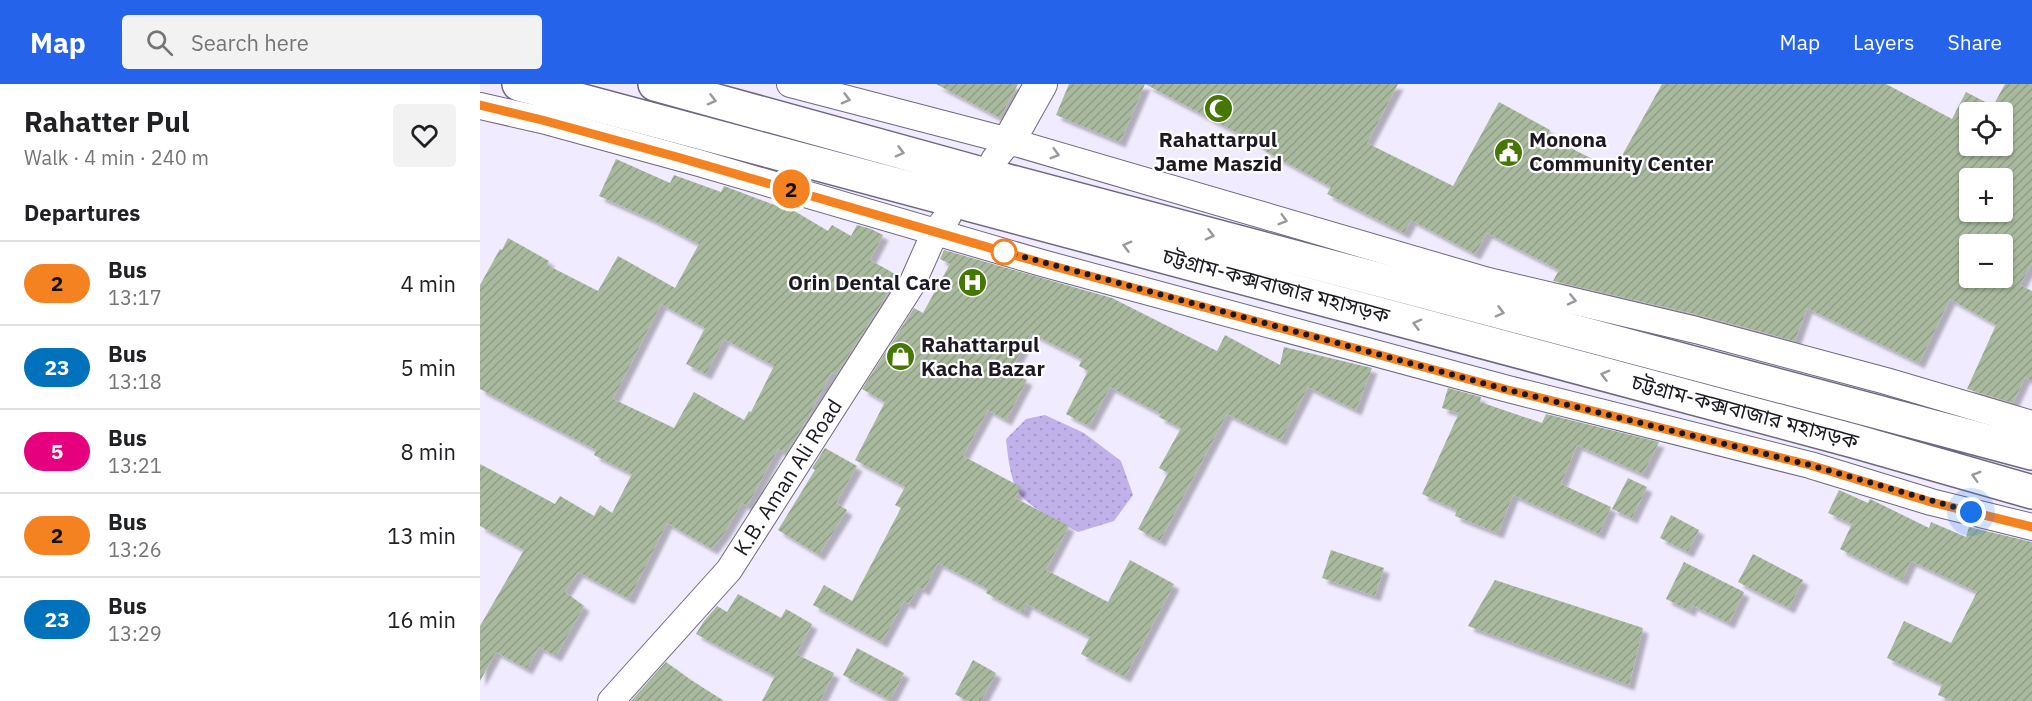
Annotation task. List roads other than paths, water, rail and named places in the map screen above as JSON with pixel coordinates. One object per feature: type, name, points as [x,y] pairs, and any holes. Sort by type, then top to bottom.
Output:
[{"type":"highway","name":"চট্টগ্রাম-কক্সবাজার মহাসড়ক","points":[[519,84],[1830,435],[2032,492]]},
{"type":"highway","name":"চট্টগ্রাম-কক্সবাজার মহাসড়ক","points":[[655,84],[1024,186],[2032,453]]},
{"type":"street","points":[[790,84],[1002,150],[1488,281],[1696,330],[1886,381],[2032,424]]},
{"type":"street","points":[[1002,150],[1041,84]]},
{"type":"street","points":[[480,105],[677,157],[870,212],[941,224],[1508,390],[1810,465],[1931,502],[2032,527]]},
{"type":"street","name":"K.B. Aman Ali Road","points":[[611,701],[729,570],[912,284],[941,224]]},
{"type":"place","name":"Rahattarpul Jame Maszid","points":[[1218,109]]},
{"type":"place","name":"Monona Community Center","points":[[1508,152]]},
{"type":"place","name":"Orin Dental Care","points":[[972,283]]},
{"type":"place","name":"Rahattarpul Kacha Bazar","points":[[900,357]]}]
